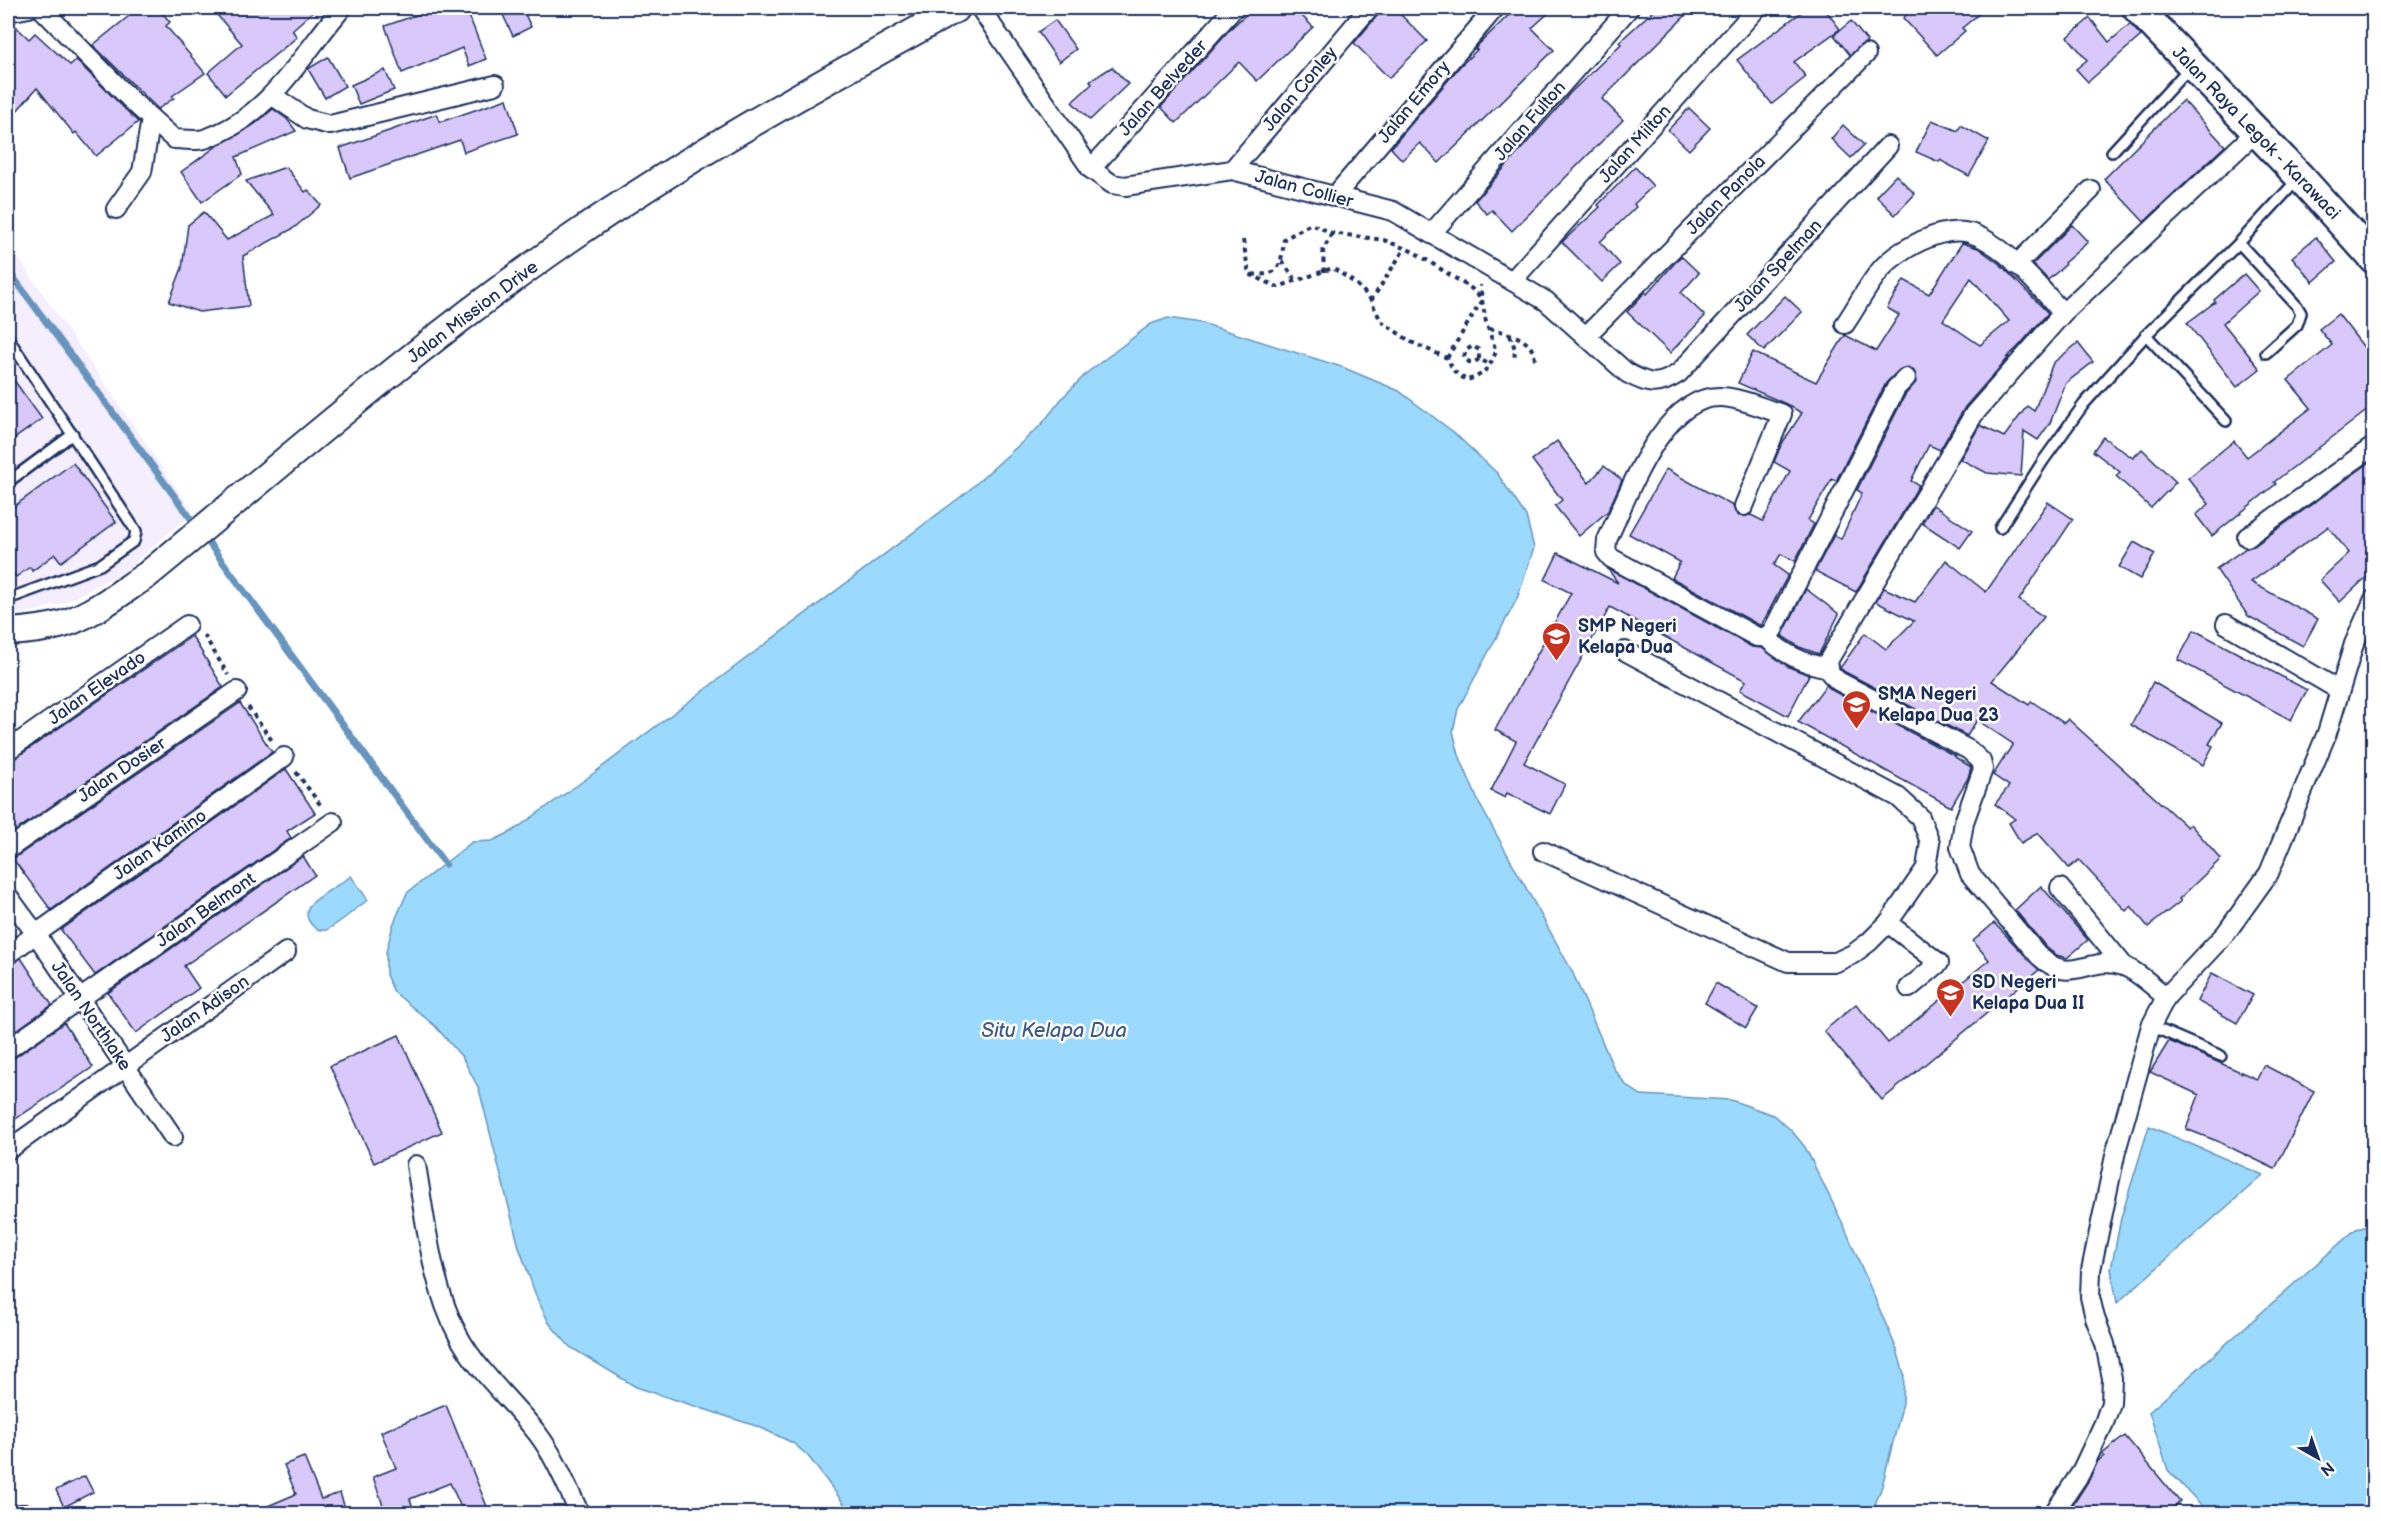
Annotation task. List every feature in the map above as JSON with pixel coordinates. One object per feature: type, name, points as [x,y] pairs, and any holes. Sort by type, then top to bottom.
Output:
[{"type":"main road","name":"Jalan Raya Legok - Karawaci","points":[[2137,8],[2257,131],[2373,259]]},
{"type":"street","points":[[8,12],[30,8]]},
{"type":"street","points":[[41,8],[151,119],[174,139],[205,139],[252,114],[273,96],[342,8]]},
{"type":"street","name":"Jalan Mission Drive","points":[[8,632],[30,631],[63,624],[100,606],[147,574],[429,344],[568,240],[683,165],[843,71],[957,8]]},
{"type":"street","name":"Jalan Collier","points":[[980,8],[1091,169],[1112,184],[1125,186],[1232,170],[1393,212],[1546,301],[1627,373],[1654,384],[1665,382]]},
{"type":"street","name":"Jalan Belveder","points":[[1091,169],[1234,8]]},
{"type":"street","name":"Jalan Conley","points":[[1232,170],[1369,8]]},
{"type":"street","name":"Jalan Emory","points":[[1334,196],[1495,8]]},
{"type":"street","name":"Jalan Fulton","points":[[1431,234],[1629,8]]},
{"type":"street","name":"Jalan Milton","points":[[1512,281],[1758,8]]},
{"type":"street","name":"Jalan Panola","points":[[1586,336],[1866,54]]},
{"type":"street","points":[[273,96],[307,119],[330,125],[495,86]]},
{"type":"street","points":[[116,209],[142,172],[151,119]]},
{"type":"street","points":[[1827,667],[1828,661],[1974,414],[2063,313],[2257,131]]},
{"type":"street","name":"Jalan Spelman","points":[[1665,382],[1679,373],[1888,146]]},
{"type":"street","points":[[2016,265],[2091,190]]},
{"type":"street","points":[[1845,324],[1884,265],[1904,250],[1947,232],[1969,233],[1992,245],[2016,265],[2063,313]]},
{"type":"street","points":[[1744,506],[1782,414],[1723,396],[1708,397],[1678,414],[1655,441],[1605,546],[1606,552],[1611,558],[1757,638],[1766,637],[1773,630],[1896,388],[1906,378]]},
{"type":"street","points":[[2247,537],[2373,446]]},
{"type":"street","points":[[2053,1514],[2080,1474],[2111,1403],[2112,1378],[2108,1356],[2090,1297],[2091,1270],[2116,1151],[2151,1026],[2166,997],[2226,933],[2270,873],[2327,733],[2354,644],[2373,599]]},
{"type":"street","points":[[2226,624],[2339,690]]},
{"type":"street","name":"Jalan Elevado","points":[[8,750],[187,625]]},
{"type":"street","points":[[1766,637],[1774,645],[1800,660],[1814,666],[1827,667],[1838,681],[1969,750],[1981,761],[1983,770],[1964,822],[1960,847],[1971,874],[2038,956],[2049,965],[2067,970],[2099,963],[2124,966]]},
{"type":"street","points":[[1543,852],[1788,962],[1836,962],[1853,954],[1869,942],[1888,922],[1926,868],[1930,843],[1920,817],[1898,797],[1625,651]]},
{"type":"street","name":"Jalan Dosier","points":[[8,849],[237,691]]},
{"type":"street","name":"Jalan Kamino","points":[[8,954],[284,757]]},
{"type":"street","name":"Jalan Belmont","points":[[8,1049],[333,822]]},
{"type":"street","points":[[1930,843],[1960,847]]},
{"type":"street","points":[[2060,888],[2124,966],[2166,997]]},
{"type":"street","name":"Jalan Northlake","points":[[8,896],[36,933],[173,1137]]},
{"type":"street","points":[[1888,922],[1939,963],[1909,988]]},
{"type":"street","name":"Jalan Adison","points":[[8,1150],[286,952]]},
{"type":"street","points":[[416,1165],[432,1260],[442,1294],[459,1337],[544,1443],[580,1514]]},
{"type":"street","points":[[20,1514],[28,1514]]},
{"type":"lane","points":[[2112,152],[2191,65]]},
{"type":"lane","points":[[2000,528],[2043,461],[2084,404],[2146,335],[2239,243],[2300,177]]},
{"type":"lane","points":[[2239,243],[2301,313],[2297,325],[2266,353]]},
{"type":"lane","points":[[2146,335],[2226,421]]},
{"type":"lane","points":[[8,338],[136,531],[134,541],[100,565],[8,597]]},
{"type":"lane","points":[[8,482],[73,434]]},
{"type":"lane","points":[[2151,1026],[2221,1056]]},
{"type":"path","points":[[1249,274],[1266,275],[1276,271],[1282,261],[1284,239],[1311,224],[1332,233],[1384,240],[1405,248],[1472,288],[1482,300]]},
{"type":"path","points":[[1324,272],[1323,251],[1332,233]]},
{"type":"path","points":[[1243,240],[1249,274]]},
{"type":"path","points":[[1371,301],[1405,248]]},
{"type":"path","points":[[1282,261],[1297,282]]},
{"type":"path","points":[[1249,274],[1278,287],[1334,268],[1354,283],[1371,301],[1381,321],[1411,342],[1447,358],[1454,371],[1466,380],[1476,378],[1491,365],[1497,351],[1486,322],[1477,261]]},
{"type":"path","points":[[1447,358],[1482,300]]},
{"type":"path","points":[[1490,328],[1524,340],[1535,353],[1535,362]]},
{"type":"path","points":[[1510,334],[1515,349],[1514,362]]},
{"type":"path","points":[[1473,346],[1479,351],[1479,358],[1475,362],[1470,362],[1464,357],[1466,350],[1473,346]]},
{"type":"path","points":[[1479,358],[1491,365]]},
{"type":"path","points":[[187,625],[194,624],[203,633],[237,691],[333,822]]},
{"type":"shaded area","points":[[8,243],[193,512],[126,570],[64,603],[8,618]]},
{"type":"water","name":"Situ Kelapa Dua","points":[[1168,318],[1202,323],[1342,367],[1399,391],[1452,431],[1497,473],[1526,516],[1534,548],[1517,599],[1458,709],[1453,731],[1459,755],[1479,803],[1572,971],[1614,1069],[1626,1085],[1641,1095],[1731,1100],[1773,1115],[1791,1130],[1805,1147],[1844,1226],[1897,1350],[1904,1374],[1903,1403],[1882,1486],[1872,1513],[851,1513],[808,1456],[793,1443],[759,1427],[636,1387],[570,1347],[549,1323],[536,1296],[519,1247],[479,1089],[462,1057],[435,1026],[394,992],[386,975],[386,952],[393,925],[407,893],[472,842],[492,841],[511,832],[586,779],[967,492],[1041,425],[1063,397],[1088,372],[1151,324]]},
{"type":"water","points":[[351,876],[368,900],[326,930],[314,927],[307,915],[309,906]]},
{"type":"water","points":[[2149,1126],[2263,1175],[2117,1303],[2111,1269],[2121,1218]]},
{"type":"water","points":[[2373,1225],[2373,1513],[2215,1514],[2205,1509],[2168,1470],[2149,1412],[2356,1229]]},
{"type":"building","points":[[139,8],[158,8],[170,22],[166,26],[205,73],[172,96],[174,98],[158,109],[93,45]]},
{"type":"building","points":[[211,8],[317,8],[292,30],[297,37],[226,95],[208,73],[242,44]]},
{"type":"building","points":[[420,8],[466,8],[486,59],[469,66],[462,48],[402,73],[385,26],[422,13]]},
{"type":"building","points":[[522,8],[531,27],[513,36],[503,15]]},
{"type":"building","points":[[1253,8],[1294,8],[1313,27],[1257,81],[1239,62],[1176,123],[1161,107],[1230,29]]},
{"type":"building","points":[[1380,8],[1394,8],[1427,41],[1389,78],[1354,43],[1378,15]]},
{"type":"building","points":[[1516,8],[1554,8],[1532,28],[1554,50],[1439,163],[1420,143],[1402,160],[1391,148],[1461,65],[1477,50],[1475,49],[1478,45]]},
{"type":"building","points":[[1656,8],[1693,8],[1602,99],[1623,120],[1512,231],[1492,210],[1487,214],[1475,201],[1569,94],[1621,44],[1619,42]]},
{"type":"building","points":[[1807,8],[1824,8],[1840,29],[1794,62],[1806,77],[1772,104],[1737,60]]},
{"type":"building","points":[[1914,8],[1986,8],[1962,28],[1965,31],[1937,55],[1903,18]]},
{"type":"building","points":[[2090,18],[2109,42],[2130,24],[2141,36],[2088,82],[2076,69],[2087,60],[2068,37]]},
{"type":"building","points":[[1055,20],[1076,49],[1059,62],[1038,32]]},
{"type":"building","points":[[1851,21],[1867,41],[1850,55],[1834,35]]},
{"type":"building","points":[[8,23],[12,23],[29,39],[35,33],[70,65],[76,60],[138,122],[96,156],[76,132],[74,134],[37,88],[8,121]]},
{"type":"building","points":[[328,57],[345,86],[325,98],[308,69]]},
{"type":"building","points":[[1112,67],[1128,84],[1090,120],[1072,102],[1092,84],[1090,81]]},
{"type":"building","points":[[385,70],[394,90],[359,104],[351,85]]},
{"type":"building","points":[[507,99],[518,134],[464,152],[460,140],[350,178],[340,148],[437,114],[440,122]]},
{"type":"building","points":[[2183,100],[2225,146],[2144,222],[2104,179]]},
{"type":"building","points":[[1689,108],[1710,128],[1689,150],[1668,130]]},
{"type":"building","points":[[273,109],[287,119],[296,131],[236,157],[242,174],[202,202],[181,172],[217,146],[255,124]]},
{"type":"building","points":[[1932,120],[1958,131],[1961,125],[1989,141],[1969,176],[1940,160],[1939,162],[1916,152]]},
{"type":"building","points":[[1843,125],[1864,145],[1851,158],[1831,139]]},
{"type":"building","points":[[286,167],[305,192],[308,190],[321,205],[294,228],[243,256],[249,306],[199,312],[169,302],[182,268],[188,225],[204,212],[227,240],[274,215],[246,181]]},
{"type":"building","points":[[1635,167],[1653,186],[1634,204],[1636,207],[1600,242],[1620,264],[1602,282],[1562,242],[1600,207],[1598,205]]},
{"type":"building","points":[[1896,175],[1915,194],[1895,215],[1876,196]]},
{"type":"building","points":[[2072,225],[2088,242],[2048,280],[2033,264]]},
{"type":"building","points":[[2316,237],[2336,262],[2313,282],[2292,257]]},
{"type":"building","points":[[1962,243],[1978,248],[2001,265],[2048,313],[1965,407],[1940,450],[1929,445],[1911,481],[1919,485],[1856,592],[1815,571],[1834,535],[1841,539],[1862,493],[1857,490],[1905,395],[1917,381],[1914,371],[1908,367],[1899,370],[1886,383],[1836,481],[1832,479],[1808,520],[1814,524],[1795,561],[1781,554],[1774,565],[1788,575],[1761,626],[1672,578],[1680,562],[1629,534],[1666,469],[1733,506],[1739,516],[1751,515],[1763,521],[1790,471],[1774,462],[1781,445],[1802,413],[1738,383],[1753,352],[1816,382],[1845,335],[1876,351],[1899,315],[1887,308],[1904,280],[1929,294]],"holes":[[[1971,278],[2009,321],[1980,345],[1943,320]]]},
{"type":"building","points":[[1681,256],[1699,273],[1681,293],[1705,316],[1670,353],[1627,312],[1645,292],[1647,294]]},
{"type":"building","points":[[2244,274],[2259,291],[2223,323],[2260,369],[2237,387],[2187,323],[2215,302],[2214,300]]},
{"type":"building","points":[[1785,296],[1802,312],[1764,351],[1747,335]]},
{"type":"building","points":[[2338,314],[2373,359],[2373,406],[2274,482],[2276,484],[2212,536],[2196,515],[2209,504],[2188,478],[2234,441],[2247,457],[2311,408],[2288,380],[2332,345],[2319,329]]},
{"type":"building","points":[[2078,343],[2093,362],[2066,383],[2050,423],[2038,440],[2024,431],[2021,476],[1987,473],[1960,459],[1980,425],[2004,437],[2027,406],[2034,411],[2053,363]]},
{"type":"building","points":[[8,372],[42,419],[8,443]]},
{"type":"building","points":[[2103,437],[2133,458],[2142,449],[2176,482],[2151,508],[2116,476],[2120,472],[2093,451]]},
{"type":"building","points":[[1557,441],[1589,483],[1604,466],[1622,480],[1608,511],[1579,536],[1555,506],[1562,500],[1532,460]]},
{"type":"building","points":[[2373,460],[2373,571],[2340,602],[2320,580],[2349,553],[2328,527],[2251,582],[2318,619],[2303,646],[2248,616],[2216,569],[2246,548],[2254,546]]},
{"type":"building","points":[[73,463],[116,522],[61,562],[55,554],[32,571],[30,567],[16,577],[8,565],[8,511]]},
{"type":"building","points":[[2048,502],[2073,519],[2019,600],[2044,617],[1992,681],[2029,705],[2031,701],[2064,723],[2068,719],[2187,827],[2190,824],[2221,859],[2179,899],[2181,901],[2148,927],[2131,906],[2126,911],[2079,860],[2069,868],[2038,833],[2021,843],[2009,823],[2015,819],[1995,804],[2009,786],[1993,775],[2013,744],[1977,720],[1967,736],[1840,668],[1865,633],[1886,649],[1914,621],[1876,602],[1884,588],[1915,602],[1946,560],[1986,592]]},
{"type":"building","points":[[1933,505],[1972,531],[1960,548],[1922,523]]},
{"type":"building","points":[[2134,542],[2155,554],[2140,579],[2119,567]]},
{"type":"building","name":"SMP Negeri Kelapa Dua","points":[[1558,553],[1618,583],[1607,568],[1752,647],[1762,648],[1789,667],[1809,675],[1788,716],[1740,690],[1746,681],[1610,607],[1524,763],[1565,784],[1550,814],[1507,793],[1505,798],[1491,791],[1516,741],[1495,730],[1571,593],[1545,580]]},
{"type":"building","points":[[1806,589],[1839,614],[1819,654],[1799,647],[1782,636]]},
{"type":"building","points":[[2194,630],[2307,690],[2291,720],[2178,660]]},
{"type":"building","points":[[192,636],[223,687],[8,836],[8,761]]},
{"type":"building","points":[[2153,682],[2222,723],[2209,744],[2213,746],[2203,765],[2131,725]]},
{"type":"building","name":"SMA Negeri Kelapa Dua 23","points":[[1826,685],[1971,767],[1968,778],[1951,807],[1798,722]]},
{"type":"building","points":[[240,703],[272,752],[51,910],[13,859]]},
{"type":"building","points":[[286,769],[315,813],[287,831],[291,838],[95,975],[61,930]]},
{"type":"building","points":[[303,856],[315,875],[184,966],[199,988],[136,1033],[108,993]]},
{"type":"building","points":[[2041,886],[2088,940],[2067,958],[2056,955],[2047,948],[2015,910]]},
{"type":"building","name":"SD Negeri Kelapa Dua II","points":[[1994,923],[2039,970],[1882,1100],[1824,1031],[1856,1004],[1888,1043],[1989,960],[1973,941]]},
{"type":"building","points":[[21,958],[52,1005],[8,1036],[8,965]]},
{"type":"building","points":[[2212,973],[2253,995],[2237,1023],[2197,1001]]},
{"type":"building","points":[[1716,983],[1758,1008],[1746,1028],[1705,1003]]},
{"type":"building","points":[[64,1023],[93,1067],[8,1124],[8,1060]]},
{"type":"building","points":[[399,1035],[442,1132],[374,1163],[330,1066]]},
{"type":"building","points":[[2169,1041],[2257,1079],[2264,1065],[2314,1091],[2275,1169],[2186,1129],[2199,1095],[2150,1072]]},
{"type":"building","points":[[446,1405],[490,1514],[464,1514],[450,1483],[410,1499],[415,1514],[386,1514],[373,1477],[396,1468],[381,1432]]},
{"type":"building","points":[[2125,1436],[2180,1502],[2167,1514],[2067,1514],[2089,1480],[2098,1461],[2104,1456],[2102,1454]]},
{"type":"building","points":[[304,1457],[321,1499],[340,1493],[347,1514],[249,1514],[296,1494],[284,1465]]},
{"type":"building","points":[[85,1476],[93,1492],[64,1507],[56,1490]]},
{"type":"waterway","points":[[8,270],[445,864]]},
{"type":"place","name":"SMP Negeri Kelapa Dua","points":[[1557,662]]},
{"type":"place","name":"SMA Negeri Kelapa Dua 23","points":[[1857,730]]},
{"type":"place","name":"SD Negeri Kelapa Dua II","points":[[1951,1018]]}]
